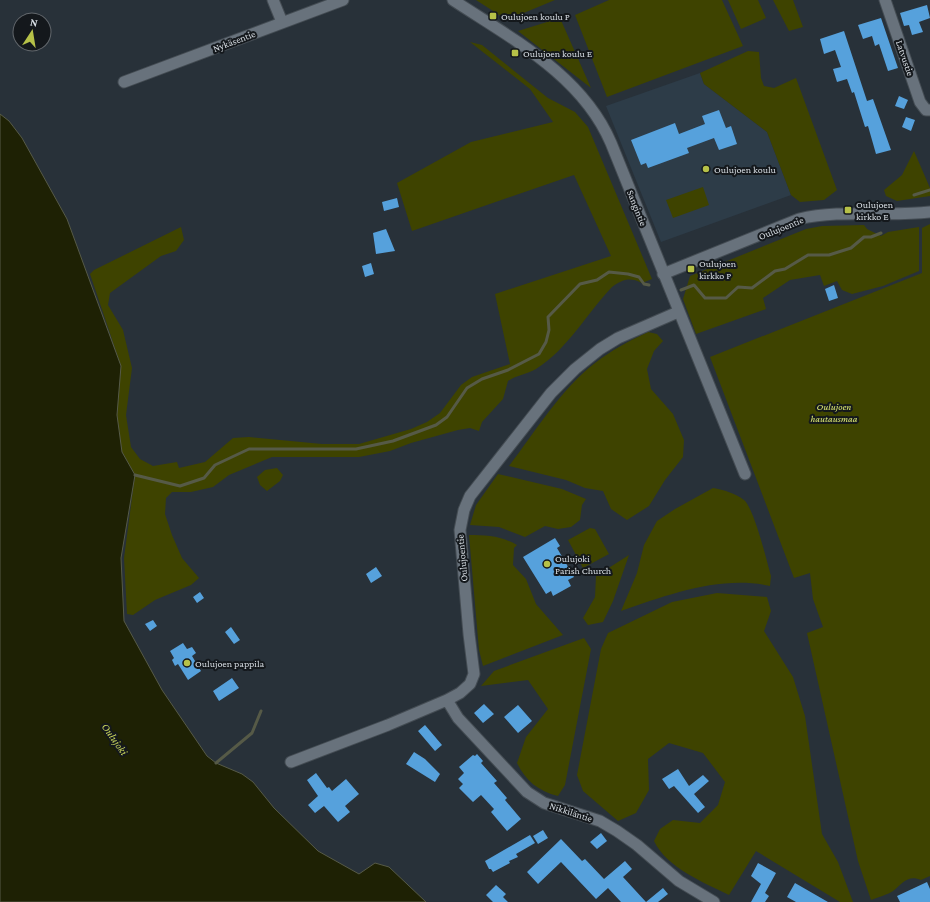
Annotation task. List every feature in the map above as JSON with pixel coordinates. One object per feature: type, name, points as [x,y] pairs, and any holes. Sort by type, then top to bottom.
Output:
[{"type":"street","points":[[273,0],[282,22]]},
{"type":"street","name":"Nykäsentie","points":[[124,82],[343,0]]},
{"type":"street","name":"Sangintie","points":[[453,0],[529,50],[574,86],[593,109],[611,143],[678,312],[745,474]]},
{"type":"street","name":"Latvustie","points":[[886,0],[920,102],[926,110],[930,110]]},
{"type":"street","name":"Oulujoentie","points":[[663,274],[815,215],[912,214],[930,212]]},
{"type":"street","name":"Oulujoentie","points":[[291,762],[388,725],[446,700],[460,693],[470,684],[474,674],[460,530],[464,510],[470,496],[551,393],[575,369],[600,349],[618,338],[678,312]]},
{"type":"street","name":"Nikkiläntie","points":[[446,700],[458,718],[527,792],[544,803],[600,821],[618,831],[637,845],[679,881],[714,902]]},
{"type":"shaded area","name":"Oulujoen koulu","points":[[700,73],[704,84],[767,132],[791,195],[661,242],[606,106]]},
{"type":"green space","points":[[476,0],[555,0],[507,20]]},
{"type":"green space","points":[[609,0],[722,0],[743,46],[607,97],[575,15]]},
{"type":"green space","points":[[728,0],[758,0],[766,18],[741,29]]},
{"type":"green space","points":[[773,0],[793,0],[803,27],[789,31]]},
{"type":"green space","points":[[560,18],[591,88],[518,31]]},
{"type":"green space","points":[[470,42],[482,45],[548,98],[575,112],[588,127],[652,279],[642,283],[634,280],[627,280],[612,287],[568,341],[547,361],[536,369],[508,381],[503,399],[482,422],[479,431],[470,428],[458,430],[411,443],[390,451],[359,457],[272,457],[229,475],[213,487],[191,492],[172,492],[166,498],[165,514],[182,558],[199,578],[191,585],[155,600],[133,615],[127,614],[124,558],[135,475],[122,452],[117,415],[121,366],[90,274],[94,270],[181,227],[184,240],[176,251],[161,256],[110,293],[108,305],[123,330],[132,368],[126,415],[131,447],[140,459],[153,466],[177,462],[179,468],[205,462],[233,438],[249,437],[322,444],[359,444],[411,429],[427,422],[440,413],[461,385],[472,377],[510,364],[495,294],[611,256],[574,175],[412,231],[397,183],[471,142],[553,122],[530,89]]},
{"type":"green space","points":[[748,51],[759,52],[761,78],[764,86],[774,88],[796,78],[837,190],[824,200],[800,202],[791,195],[767,132],[704,84],[700,73]]},
{"type":"green space","points":[[914,151],[930,188],[930,196],[897,201],[886,196],[884,190],[902,175]]},
{"type":"green space","points":[[703,187],[709,205],[673,218],[666,200]]},
{"type":"green space","name":"Oulujoen hautausmaa","points":[[930,224],[930,876],[921,880],[916,878],[909,879],[893,891],[871,900],[858,861],[807,633],[823,627],[813,599],[810,573],[794,578],[710,357],[922,273],[922,228]]},
{"type":"green space","points":[[864,225],[867,229],[881,236],[888,232],[919,227],[919,271],[883,286],[852,294],[842,290],[837,281],[824,286],[820,275],[790,280],[763,298],[766,309],[696,334],[683,299],[690,276],[806,229],[822,226]]},
{"type":"green space","points":[[648,332],[657,334],[663,341],[654,351],[647,369],[651,389],[673,414],[684,440],[683,457],[665,480],[649,506],[627,520],[611,509],[603,491],[585,488],[566,480],[509,466],[560,398],[583,373],[595,363],[627,342]]},
{"type":"green space","points":[[277,468],[283,475],[280,481],[267,491],[260,485],[257,477],[265,470]]},
{"type":"green space","points":[[498,474],[562,489],[586,499],[582,505],[580,520],[571,527],[558,529],[545,526],[525,537],[499,527],[470,525],[476,505]]},
{"type":"green space","points":[[713,488],[737,495],[748,505],[756,524],[771,576],[770,586],[751,583],[732,583],[694,588],[621,611],[637,573],[644,545],[657,521],[675,509]]},
{"type":"green space","points":[[590,528],[595,529],[609,554],[583,568],[568,540]]},
{"type":"green space","points":[[469,535],[494,537],[517,545],[514,548],[513,565],[526,579],[536,604],[563,635],[483,666],[479,650]]},
{"type":"green space","points":[[629,555],[613,601],[603,622],[588,625],[583,618],[595,597],[596,576]]},
{"type":"green space","points":[[717,593],[767,597],[771,611],[764,631],[793,677],[805,716],[822,834],[838,862],[853,902],[840,902],[756,851],[729,895],[697,879],[677,867],[668,859],[660,851],[654,841],[660,829],[673,820],[700,823],[718,805],[725,782],[703,753],[669,743],[648,759],[649,790],[636,813],[618,821],[583,791],[577,775],[601,649],[608,633],[672,602]]},
{"type":"green space","points":[[584,638],[591,649],[565,785],[558,796],[544,791],[533,784],[524,775],[517,763],[526,737],[548,709],[528,680],[481,686],[494,671]]},
{"type":"water","name":"Oulujoki","points":[[0,114],[9,121],[22,138],[67,219],[121,366],[117,415],[122,452],[135,475],[121,558],[124,621],[162,690],[207,756],[216,763],[242,774],[253,782],[274,808],[318,851],[359,874],[375,863],[389,867],[426,902],[0,902]]},
{"type":"building","points":[[927,5],[930,18],[919,22],[923,32],[912,35],[909,25],[904,26],[900,13]]},
{"type":"building","points":[[881,18],[898,68],[888,71],[879,44],[875,46],[872,36],[863,39],[858,25]]},
{"type":"building","points":[[844,31],[867,101],[873,99],[891,150],[876,154],[868,126],[865,127],[854,92],[852,93],[847,79],[837,82],[833,69],[841,67],[835,50],[824,54],[820,39]]},
{"type":"building","points":[[899,96],[908,100],[904,109],[895,106]]},
{"type":"building","points":[[719,110],[726,128],[731,126],[737,144],[719,150],[714,138],[687,148],[689,153],[648,168],[646,163],[641,165],[631,140],[675,123],[679,134],[705,124],[702,116]]},
{"type":"building","points":[[906,117],[915,120],[911,131],[902,127]]},
{"type":"building","points":[[397,198],[399,207],[384,211],[382,202]]},
{"type":"building","points":[[386,229],[395,251],[376,254],[373,233]]},
{"type":"building","points":[[371,263],[374,274],[365,277],[362,266]]},
{"type":"building","points":[[834,285],[838,298],[829,301],[825,289]]},
{"type":"building","name":"Oulujoki Parish Church","points":[[555,538],[560,546],[557,548],[574,577],[568,580],[571,586],[553,596],[551,591],[546,594],[523,557]]},
{"type":"building","points":[[376,567],[382,576],[371,583],[366,574]]},
{"type":"building","points":[[200,592],[204,598],[197,603],[193,597]]},
{"type":"building","points":[[153,620],[157,626],[150,631],[145,624]]},
{"type":"building","points":[[231,627],[240,640],[234,644],[225,632]]},
{"type":"building","name":"Oulujoen pappila","points":[[183,643],[187,649],[192,647],[196,653],[192,656],[201,671],[188,680],[178,664],[175,666],[172,660],[174,658],[170,651]]},
{"type":"building","points":[[232,678],[239,688],[219,701],[213,691]]},
{"type":"building","points":[[484,704],[494,714],[483,723],[474,713]]},
{"type":"building","points":[[518,705],[532,721],[518,733],[504,717]]},
{"type":"building","points":[[425,725],[442,745],[435,751],[418,731]]},
{"type":"building","points":[[414,752],[425,759],[440,774],[435,782],[406,764]]},
{"type":"building","points":[[477,754],[483,761],[481,763],[497,781],[494,783],[507,798],[505,800],[521,819],[507,831],[491,812],[494,809],[481,795],[473,802],[459,788],[463,784],[458,779],[464,773],[459,767],[473,755],[475,756]]},
{"type":"building","points":[[678,769],[689,786],[703,775],[709,781],[694,794],[705,807],[698,813],[674,786],[669,789],[662,779]]},
{"type":"building","points":[[316,773],[327,788],[329,787],[332,791],[346,779],[359,794],[345,806],[350,812],[338,822],[324,806],[315,813],[308,805],[318,796],[307,780]]},
{"type":"building","points":[[543,830],[548,838],[538,844],[533,836]]},
{"type":"building","points":[[601,833],[607,841],[597,849],[590,842]]},
{"type":"building","points":[[530,835],[535,843],[516,854],[518,857],[509,861],[510,863],[493,872],[489,869],[485,861]]},
{"type":"building","points":[[561,839],[582,861],[585,859],[604,879],[625,861],[632,869],[623,877],[646,902],[621,902],[608,888],[596,899],[561,862],[538,884],[527,872]]},
{"type":"building","points":[[758,863],[776,873],[765,893],[769,896],[765,902],[751,902],[761,884],[751,876]]},
{"type":"building","points":[[927,882],[930,889],[930,902],[900,902],[897,896]]},
{"type":"building","points":[[795,883],[828,902],[796,902],[787,897]]},
{"type":"building","points":[[496,885],[506,894],[503,897],[508,902],[493,902],[486,895]]},
{"type":"building","points":[[663,888],[668,894],[658,902],[646,902]]},
{"type":"waterway","points":[[914,195],[930,190]]},
{"type":"waterway","points":[[681,290],[694,285],[705,298],[726,298],[738,287],[752,288],[775,271],[785,269],[808,255],[829,255],[851,248],[864,237],[871,237],[881,233]]},
{"type":"waterway","points":[[135,475],[180,486],[204,478],[215,465],[249,449],[356,449],[393,441],[436,425],[447,417],[467,388],[482,379],[508,370],[539,354],[546,342],[549,330],[548,317],[580,284],[597,280],[609,272],[639,277],[644,284],[649,285]]},
{"type":"waterway","points":[[216,763],[252,733],[261,711]]},
{"type":"place","name":"Oulujoen koulu P","points":[[493,16]]},
{"type":"place","name":"Oulujoen koulu E","points":[[515,53]]},
{"type":"place","name":"Oulujoen koulu","points":[[706,169]]},
{"type":"place","name":"Oulujoen kirkko E","points":[[848,210]]},
{"type":"place","name":"Oulujoen kirkko P","points":[[691,269]]},
{"type":"place","name":"Oulujoki Parish Church","points":[[547,564]]},
{"type":"place","name":"Oulujoen pappila","points":[[187,663]]}]
